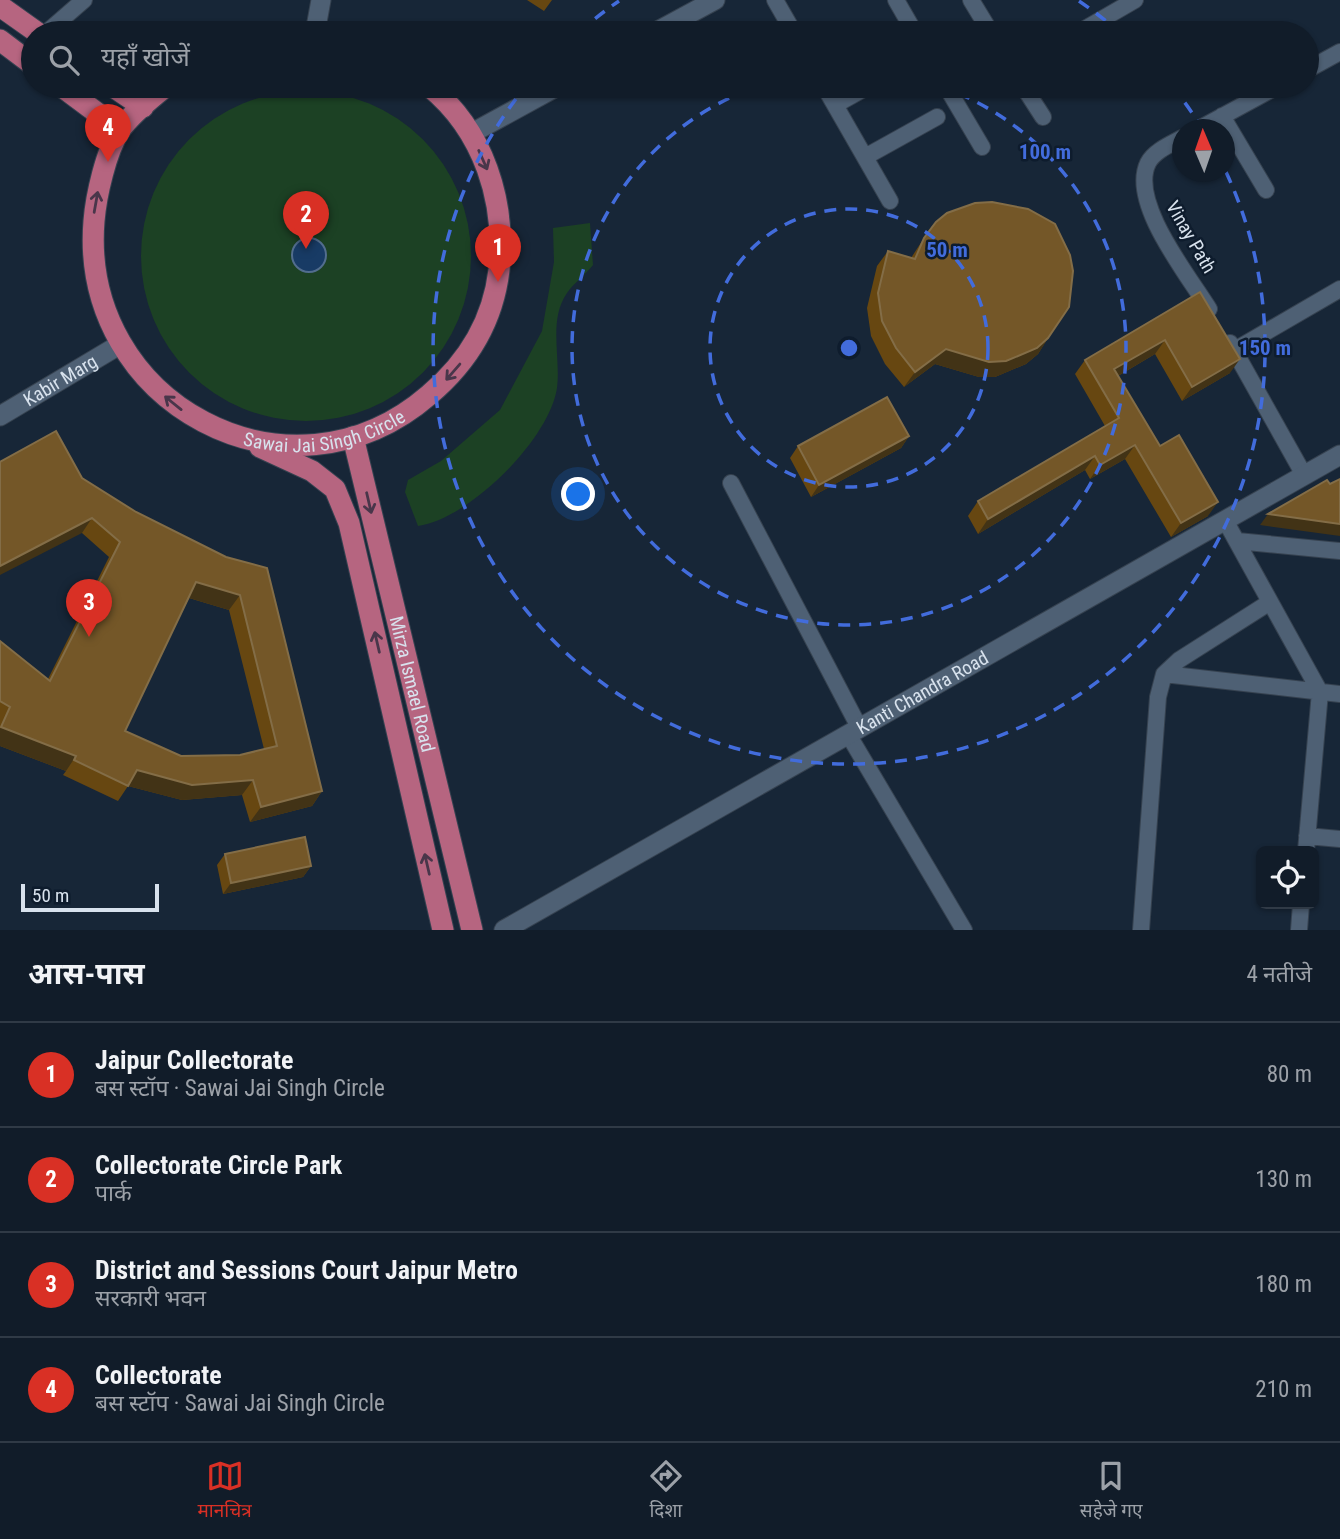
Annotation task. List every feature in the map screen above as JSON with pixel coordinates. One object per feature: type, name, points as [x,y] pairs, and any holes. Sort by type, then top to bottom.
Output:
[{"type":"main road","points":[[0,6],[21,21]]},
{"type":"main road","points":[[0,40],[21,56]]},
{"type":"main road","points":[[77,98],[120,130],[153,98]]},
{"type":"main road","points":[[130,98],[143,107]]},
{"type":"main road","name":"Sawai Jai Singh Circle","points":[[120,130],[95,199],[91,253],[101,306],[119,345],[144,378],[179,409],[233,435],[279,445],[353,437],[407,414],[453,374],[478,337],[496,291],[503,236],[494,185],[472,133],[444,98]]},
{"type":"main road","points":[[233,435],[312,471],[335,489],[349,523],[443,930]]},
{"type":"main road","name":"Mirza Ismael Road","points":[[353,437],[472,930]]},
{"type":"street","points":[[60,21],[84,0]]},
{"type":"street","points":[[317,21],[321,0]]},
{"type":"street","points":[[676,21],[715,0]]},
{"type":"street","points":[[775,0],[787,21]]},
{"type":"street","points":[[896,0],[908,21]]},
{"type":"street","points":[[971,0],[984,21]]},
{"type":"street","points":[[1098,21],[1129,1]]},
{"type":"street","points":[[1319,63],[1340,52]]},
{"type":"street","points":[[472,133],[536,98]]},
{"type":"street","points":[[831,98],[890,201]]},
{"type":"street","points":[[835,105],[848,98]]},
{"type":"street","points":[[953,98],[982,147]]},
{"type":"street","points":[[1031,98],[1043,117]]},
{"type":"street","points":[[1218,119],[1256,98]]},
{"type":"street","points":[[865,157],[937,117]]},
{"type":"street","points":[[1222,117],[1266,190]]},
{"type":"street","name":"Vinay Path","points":[[1172,143],[1148,161],[1143,181],[1150,213],[1235,350],[1304,475]]},
{"type":"street","points":[[1235,350],[1340,289]]},
{"type":"street","name":"Kabir Marg","points":[[0,416],[119,345]]},
{"type":"street","name":"Kanti Chandra Road","points":[[504,930],[1340,455]]},
{"type":"street","points":[[731,483],[853,730],[964,930]]},
{"type":"street","points":[[1226,522],[1320,692],[1307,844],[1340,839]]},
{"type":"street","points":[[1237,541],[1340,551]]},
{"type":"street","points":[[1141,930],[1158,697],[1164,674],[1178,660],[1270,602]]},
{"type":"street","points":[[1164,674],[1340,694]]},
{"type":"street","points":[[1299,930],[1301,909]]},
{"type":"green space","points":[[258,98],[354,98],[398,119],[434,151],[452,178],[464,208],[470,240],[470,272],[464,304],[452,334],[434,361],[411,384],[384,402],[354,414],[322,420],[290,420],[258,414],[228,402],[201,384],[178,361],[160,334],[148,304],[142,272],[142,240],[148,208],[169,164],[201,128],[228,110]]},
{"type":"green space","points":[[590,223],[593,265],[570,289],[561,304],[557,327],[557,388],[551,409],[539,431],[504,474],[482,493],[460,509],[418,526],[405,492],[408,480],[441,461],[500,410],[542,331],[554,262],[553,228]]},
{"type":"water","points":[[309,238],[321,243],[326,255],[321,267],[309,272],[297,267],[292,255],[297,243]]},
{"type":"building","points":[[992,202],[1028,209],[1055,224],[1070,255],[1073,271],[1069,307],[1048,338],[1037,348],[1006,361],[989,362],[946,349],[915,372],[896,348],[882,321],[878,293],[888,251],[915,259],[924,238],[947,213],[975,203]]},
{"type":"building","points":[[1200,292],[1240,359],[1192,387],[1165,340],[1114,369],[1160,446],[1179,435],[1218,502],[1181,523],[1135,445],[1100,465],[1095,456],[988,519],[978,501],[1119,418],[1085,360]]},
{"type":"building","points":[[887,397],[909,436],[819,485],[798,446]]},
{"type":"building","points":[[56,431],[82,478],[136,512],[226,557],[267,568],[322,791],[261,807],[253,780],[192,785],[137,770],[128,786],[74,760],[76,756],[1,727],[10,707],[0,701],[0,641],[50,681],[120,542],[92,518],[0,566],[0,462]],"holes":[[[196,582],[240,595],[277,746],[240,755],[181,756],[125,731]]]},
{"type":"building","points":[[1340,479],[1340,524],[1268,514],[1327,480],[1330,484]]},
{"type":"building","points":[[305,837],[311,866],[231,883],[225,854]]},
{"type":"place","name":"Collectorate","points":[[108,162]]},
{"type":"place","name":"Collectorate Circle Park","points":[[306,249]]},
{"type":"place","name":"Jaipur Collectorate","points":[[498,282]]},
{"type":"place","name":"District and Sessions Court Jaipur Metro","points":[[89,637]]}]
